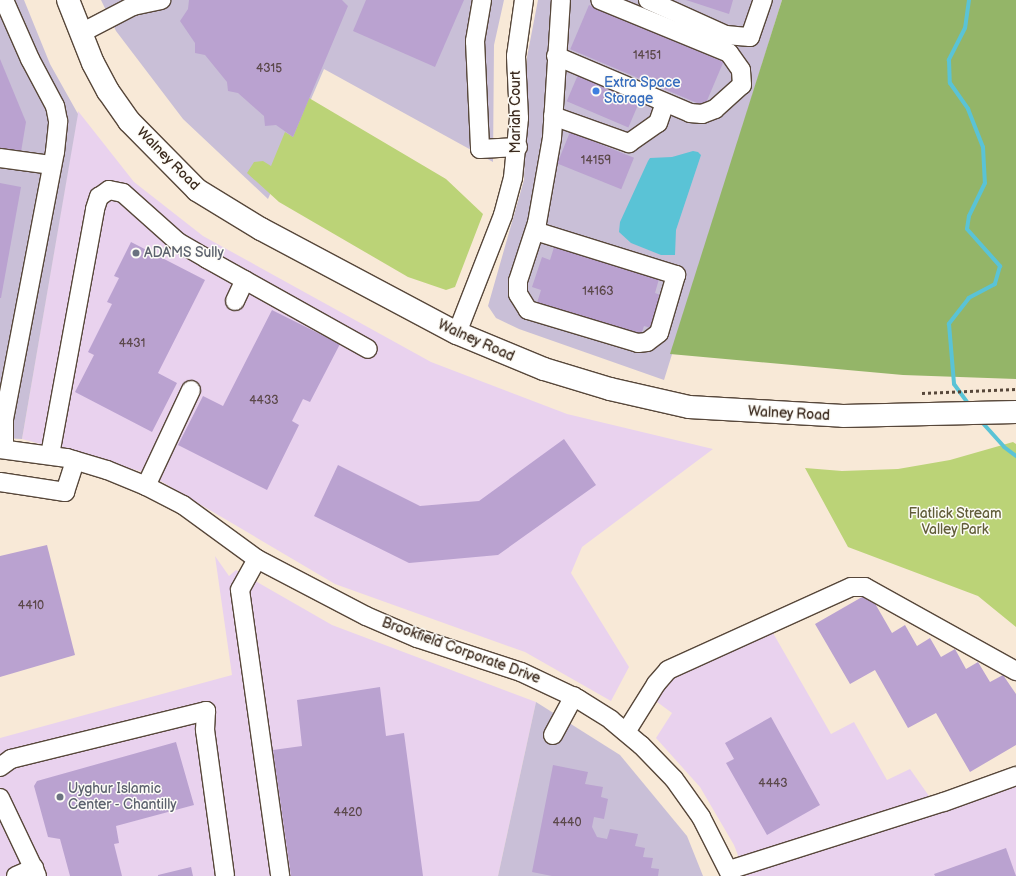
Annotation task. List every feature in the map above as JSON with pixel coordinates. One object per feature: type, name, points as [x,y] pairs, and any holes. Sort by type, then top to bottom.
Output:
[{"type":"main road","name":"Walney Road","points":[[68,0],[81,33],[105,84],[129,121],[197,190],[268,232],[457,333],[557,374],[610,389],[689,407],[836,416],[935,415],[1015,412]]},
{"type":"street","points":[[2,449],[3,404],[57,137],[55,106],[30,59],[4,0]]},
{"type":"street","points":[[81,33],[136,3],[161,0]]},
{"type":"street","points":[[482,0],[475,41],[480,150],[517,155],[545,167]]},
{"type":"street","name":"Mariah Court","points":[[457,333],[503,215],[517,155],[516,56],[524,0]]},
{"type":"street","points":[[535,231],[676,275],[659,333],[647,342],[638,344],[528,310],[518,294],[518,281],[535,231],[545,167],[552,138],[556,56],[561,0]]},
{"type":"street","points":[[556,56],[690,113],[702,114],[715,109],[742,85],[741,70],[729,53],[600,0]]},
{"type":"street","points":[[648,0],[726,35],[750,37],[763,0]]},
{"type":"street","points":[[553,116],[629,143],[658,123],[665,103]]},
{"type":"street","points":[[0,158],[51,165]]},
{"type":"street","points":[[50,455],[99,196],[109,190],[123,193],[178,242],[368,349]]},
{"type":"street","points":[[235,301],[245,280]]},
{"type":"street","points":[[146,486],[191,390]]},
{"type":"street","name":"Brookfield Corporate Drive","points":[[2,449],[50,455],[75,461],[146,486],[183,505],[257,559],[366,616],[417,638],[521,672],[574,696],[626,732],[658,762],[688,798],[713,837],[730,873]]},
{"type":"street","points":[[0,482],[65,492],[75,461]]},
{"type":"street","points":[[257,559],[240,590],[280,876]]},
{"type":"street","points":[[626,732],[656,684],[668,670],[851,587],[865,587],[1016,670]]},
{"type":"street","points":[[553,735],[574,696]]},
{"type":"street","points":[[0,767],[11,758],[206,711],[205,730],[225,876]]},
{"type":"street","points":[[730,873],[944,802],[1016,776]]},
{"type":"street","points":[[0,798],[35,872],[16,876]]},
{"type":"path","points":[[922,393],[1016,389]]},
{"type":"shaded area","points":[[0,0],[24,0],[50,64],[78,114],[22,439],[0,438]]},
{"type":"shaded area","points":[[101,0],[504,0],[494,45],[493,162],[324,69],[268,199],[183,119],[116,31]]},
{"type":"shaded area","points":[[538,0],[782,0],[664,380],[519,329],[496,318],[488,306],[524,180],[527,57]]},
{"type":"shaded area","points":[[78,111],[134,182],[203,236],[431,362],[567,414],[713,449],[582,547],[571,573],[629,667],[611,701],[525,652],[335,584],[147,473],[22,439]]},
{"type":"shaded area","points":[[215,556],[229,576],[236,570],[332,625],[536,702],[498,876],[0,876],[0,738],[232,675]]},
{"type":"shaded area","points":[[769,626],[831,734],[854,722],[887,780],[910,769],[936,806],[1016,783],[1016,876],[746,876],[734,845],[700,787],[656,738],[672,713],[649,696],[672,671]]},
{"type":"shaded area","points":[[536,702],[620,755],[687,836],[703,876],[498,876]]},
{"type":"green space","points":[[782,0],[1016,0],[1016,379],[903,375],[670,354]]},
{"type":"green space","points":[[309,98],[446,179],[483,214],[455,287],[446,290],[408,277],[279,202],[247,173],[254,162],[263,161],[271,166],[285,132],[293,137]]},
{"type":"green space","name":"Flatlick Stream Valley Park","points":[[1013,442],[1016,444],[1016,627],[978,596],[848,547],[805,468],[842,471],[898,469],[950,460]]},
{"type":"water","points":[[693,151],[698,152],[701,155],[676,230],[675,255],[661,255],[631,243],[619,232],[620,222],[650,158],[672,157]]},
{"type":"building","points":[[189,0],[342,0],[348,6],[293,137],[276,125],[265,126],[264,116],[238,93],[228,91],[227,82],[205,55],[195,53],[195,43],[180,21],[188,9]]},
{"type":"building","points":[[366,0],[464,0],[435,67],[353,31]]},
{"type":"building","points":[[686,0],[733,0],[729,14]]},
{"type":"building","points":[[589,5],[723,62],[705,106],[570,49]]},
{"type":"building","points":[[0,59],[26,122],[21,152],[0,149]]},
{"type":"building","points":[[580,70],[642,96],[628,127],[567,101]]},
{"type":"building","points":[[570,132],[634,158],[621,189],[557,164]]},
{"type":"building","points":[[0,183],[21,187],[1,298],[0,298]]},
{"type":"building","points":[[131,242],[205,280],[158,373],[177,383],[152,432],[75,392],[94,355],[88,352],[112,304],[107,302],[119,278],[114,276]]},
{"type":"building","points":[[555,244],[659,279],[655,293],[666,297],[655,329],[644,326],[640,338],[537,303],[541,290],[532,287],[542,257],[550,260]]},
{"type":"building","points":[[272,310],[340,344],[310,402],[303,399],[292,421],[299,425],[267,490],[178,445],[203,396],[223,406]]},
{"type":"building","points":[[564,439],[596,485],[498,555],[409,563],[314,516],[338,465],[420,506],[479,501]]},
{"type":"building","points":[[47,545],[75,655],[0,677],[0,556]]},
{"type":"building","points":[[869,593],[892,633],[905,625],[917,646],[930,638],[941,657],[955,649],[966,669],[978,662],[990,682],[1003,675],[1016,694],[1016,745],[970,772],[936,713],[908,728],[875,670],[850,684],[815,624]]},
{"type":"building","points":[[380,687],[386,736],[404,733],[423,876],[291,876],[273,750],[302,746],[297,700]]},
{"type":"building","points":[[771,717],[820,805],[767,835],[726,763],[734,759],[725,743]]},
{"type":"building","points":[[176,742],[194,805],[116,826],[119,843],[114,844],[122,876],[70,876],[60,839],[48,837],[34,786],[37,781]]},
{"type":"building","points":[[553,765],[588,772],[585,784],[603,787],[601,797],[608,799],[604,819],[594,817],[592,827],[597,837],[607,839],[610,829],[638,834],[635,846],[645,848],[643,857],[653,858],[651,868],[659,869],[658,876],[552,876],[532,872]]},
{"type":"building","points":[[1006,848],[1016,876],[935,876],[934,874]]},
{"type":"building","points":[[191,867],[193,876],[158,876],[158,875]]},
{"type":"waterway","points":[[969,0],[965,28],[949,60],[950,83],[968,109],[983,147],[985,183],[969,216],[967,229],[1000,266],[995,284],[969,298],[949,324],[954,384],[970,406]]},
{"type":"waterway","points":[[980,420],[1004,447],[1016,456]]},
{"type":"place","name":"Extra Space Storage","points":[[596,91]]},
{"type":"place","name":"ADAMS Sully","points":[[136,253]]},
{"type":"place","name":"Uyghur Islamic Center - Chantilly","points":[[60,797]]}]
